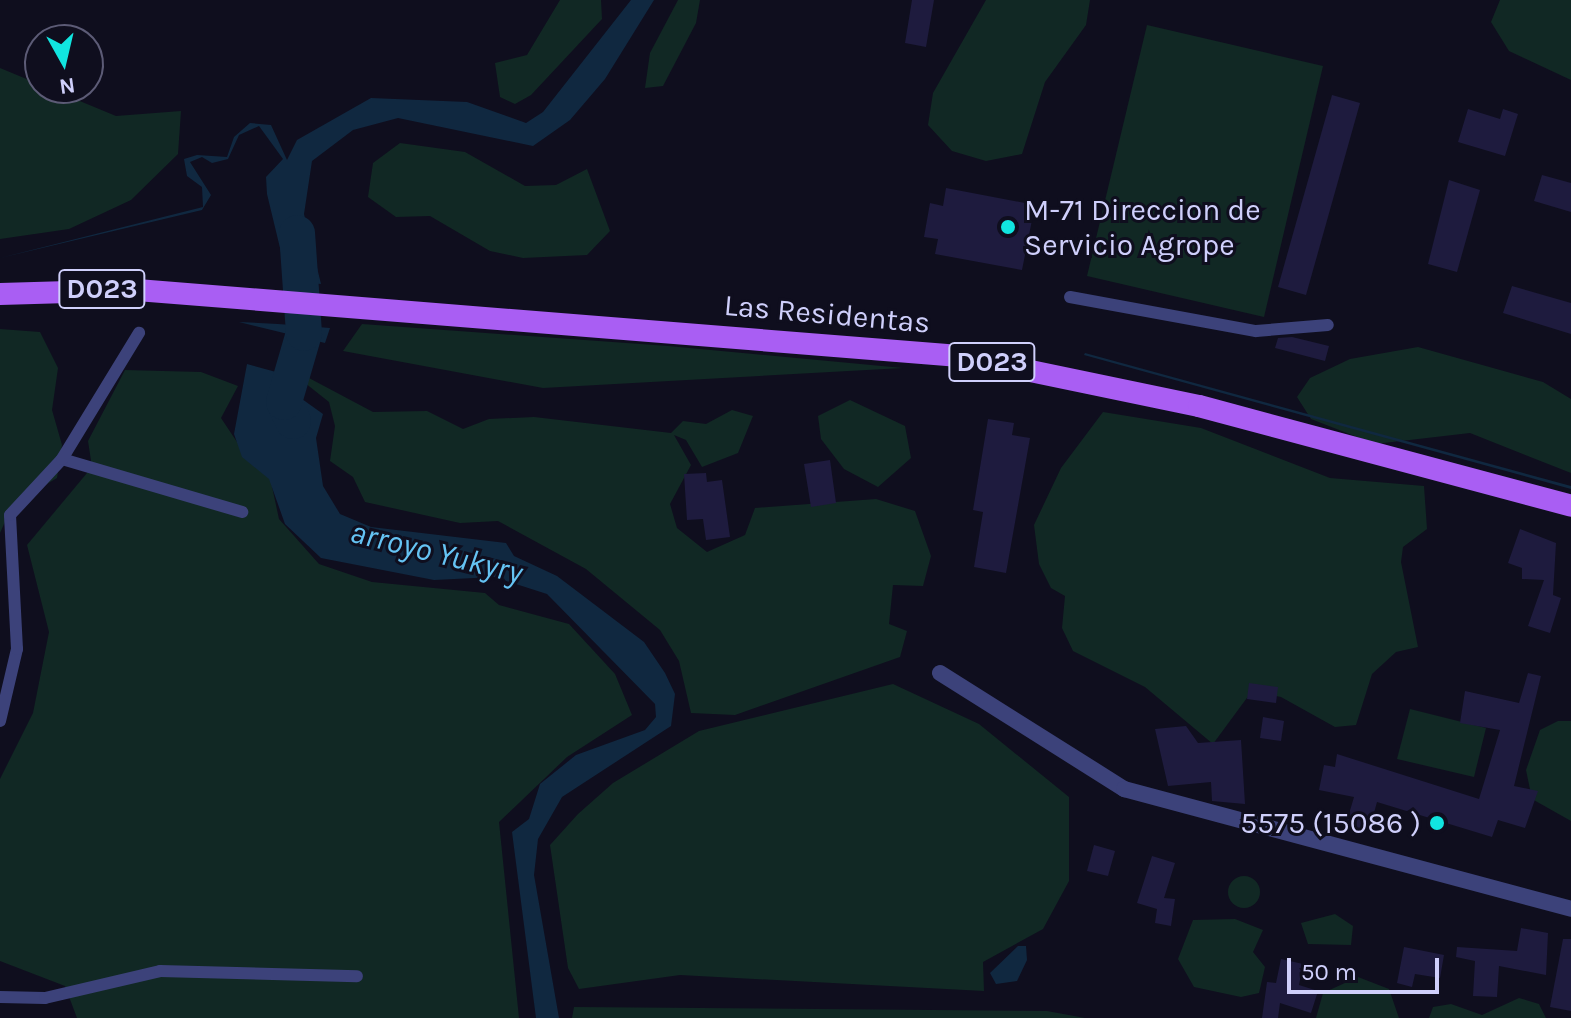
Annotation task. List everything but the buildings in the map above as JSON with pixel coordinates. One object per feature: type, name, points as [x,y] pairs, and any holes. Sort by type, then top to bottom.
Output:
[{"type":"main road","name":"Las Residentas","points":[[0,294],[65,287],[205,296],[959,356],[1199,406],[1571,506]]},
{"type":"street","points":[[940,673],[1124,789],[1571,909]]},
{"type":"lane","points":[[1070,297],[1256,331],[1328,325]]},
{"type":"lane","points":[[0,721],[17,649],[10,515],[62,459],[139,333]]},
{"type":"lane","points":[[62,459],[242,512]]},
{"type":"lane","points":[[0,997],[45,998],[160,971],[357,976]]},
{"type":"green space","points":[[560,0],[601,0],[602,19],[531,95],[515,104],[500,97],[495,63],[527,55]]},
{"type":"green space","points":[[678,0],[700,0],[696,23],[663,86],[645,88],[650,53]]},
{"type":"green space","points":[[986,0],[1090,0],[1086,25],[1045,82],[1022,154],[986,161],[952,151],[928,125],[933,93]]},
{"type":"green space","points":[[1500,0],[1571,0],[1571,80],[1509,51],[1491,22]]},
{"type":"green space","points":[[1147,25],[1323,66],[1264,317],[1087,276]]},
{"type":"green space","points":[[0,68],[24,78],[24,104],[87,104],[116,116],[181,111],[178,154],[131,200],[69,229],[0,239]]},
{"type":"green space","points":[[400,143],[465,152],[525,186],[556,185],[587,169],[610,231],[587,255],[523,258],[490,251],[430,216],[396,217],[368,197],[373,163]]},
{"type":"green space","points":[[362,324],[668,346],[903,368],[543,388],[343,351]]},
{"type":"green space","points":[[0,329],[40,332],[58,368],[52,410],[62,445],[57,478],[13,504],[0,533]]},
{"type":"green space","points":[[1418,347],[1543,382],[1571,399],[1571,473],[1470,433],[1375,444],[1311,419],[1297,397],[1310,378],[1350,359]]},
{"type":"green space","points":[[125,370],[201,372],[238,386],[221,418],[247,457],[268,468],[279,519],[319,564],[372,582],[485,593],[499,605],[569,624],[615,674],[632,715],[567,757],[499,822],[519,1018],[77,1018],[65,986],[0,961],[0,779],[33,713],[49,632],[27,545],[92,467],[88,441]]},
{"type":"green space","points":[[309,378],[373,412],[427,411],[463,429],[489,419],[534,417],[671,433],[683,421],[706,424],[732,410],[753,416],[738,453],[702,467],[686,440],[674,435],[691,465],[670,504],[677,528],[707,552],[745,535],[755,508],[876,499],[915,511],[931,556],[923,586],[893,585],[889,624],[907,631],[900,657],[735,715],[691,713],[679,661],[660,630],[586,569],[498,521],[460,523],[365,502],[353,477],[330,461],[335,426],[329,402],[305,383]]},
{"type":"green space","points":[[850,400],[905,426],[911,458],[878,487],[844,469],[821,439],[818,416]]},
{"type":"green space","points":[[1103,412],[1201,428],[1330,478],[1424,486],[1427,529],[1403,547],[1401,562],[1418,647],[1396,652],[1372,674],[1356,725],[1335,727],[1281,697],[1252,691],[1213,744],[1145,687],[1073,651],[1062,628],[1065,596],[1051,588],[1039,564],[1034,525],[1061,468]]},
{"type":"green space","points":[[893,684],[979,724],[1069,797],[1069,881],[1043,929],[983,962],[984,991],[680,975],[579,989],[568,968],[550,845],[578,814],[613,783],[699,731]]},
{"type":"green space","points":[[1410,709],[1486,728],[1474,777],[1397,759]]},
{"type":"green space","points":[[1558,721],[1571,721],[1571,821],[1532,799],[1526,770],[1540,730]]},
{"type":"green space","points":[[1244,876],[1256,880],[1260,892],[1256,904],[1244,908],[1232,904],[1228,892],[1232,880]]},
{"type":"green space","points":[[1335,914],[1353,926],[1351,945],[1308,944],[1301,923]]},
{"type":"green space","points":[[1235,919],[1263,930],[1253,952],[1265,967],[1259,993],[1241,997],[1194,987],[1178,959],[1193,920]]},
{"type":"green space","points":[[1358,977],[1389,989],[1399,1018],[1316,1018],[1323,993]]},
{"type":"green space","points":[[1519,998],[1539,1004],[1546,1018],[1429,1018],[1433,1007],[1451,1004],[1482,1015]]},
{"type":"green space","points":[[574,1007],[1047,1011],[1085,1018],[572,1018]]},
{"type":"water","points":[[631,0],[654,0],[605,79],[570,120],[533,146],[398,118],[353,130],[312,161],[304,214],[321,284],[288,281],[267,194],[266,177],[283,159],[259,126],[239,135],[228,159],[212,163],[202,157],[190,162],[211,195],[202,210],[0,258],[203,207],[202,187],[187,176],[184,159],[197,155],[227,157],[234,137],[250,123],[271,125],[287,160],[297,140],[371,98],[467,102],[526,123],[543,112]]},
{"type":"water","points":[[239,322],[278,324],[330,328],[325,343]]},
{"type":"water","points":[[1084,355],[1571,486],[1571,489]]},
{"type":"water","points":[[247,364],[298,378],[295,394],[323,414],[316,438],[323,486],[340,514],[371,527],[506,543],[514,556],[557,576],[644,642],[665,673],[675,694],[671,726],[562,797],[538,839],[534,875],[559,1018],[536,1018],[512,832],[529,819],[540,784],[576,755],[645,730],[656,717],[655,704],[547,594],[494,577],[434,580],[321,558],[285,524],[269,479],[242,457],[234,434]]},
{"type":"water","points":[[1018,946],[1026,946],[1027,960],[1017,981],[996,984],[990,973]]},
{"type":"waterway","name":"arroyo Yukyry","points":[[293,421],[284,402],[304,333],[297,233]]},
{"type":"place","name":"M-71 Direccion de Servicio Agrope","points":[[1008,227]]},
{"type":"place","name":"5575 (15086 )","points":[[1437,823]]}]
